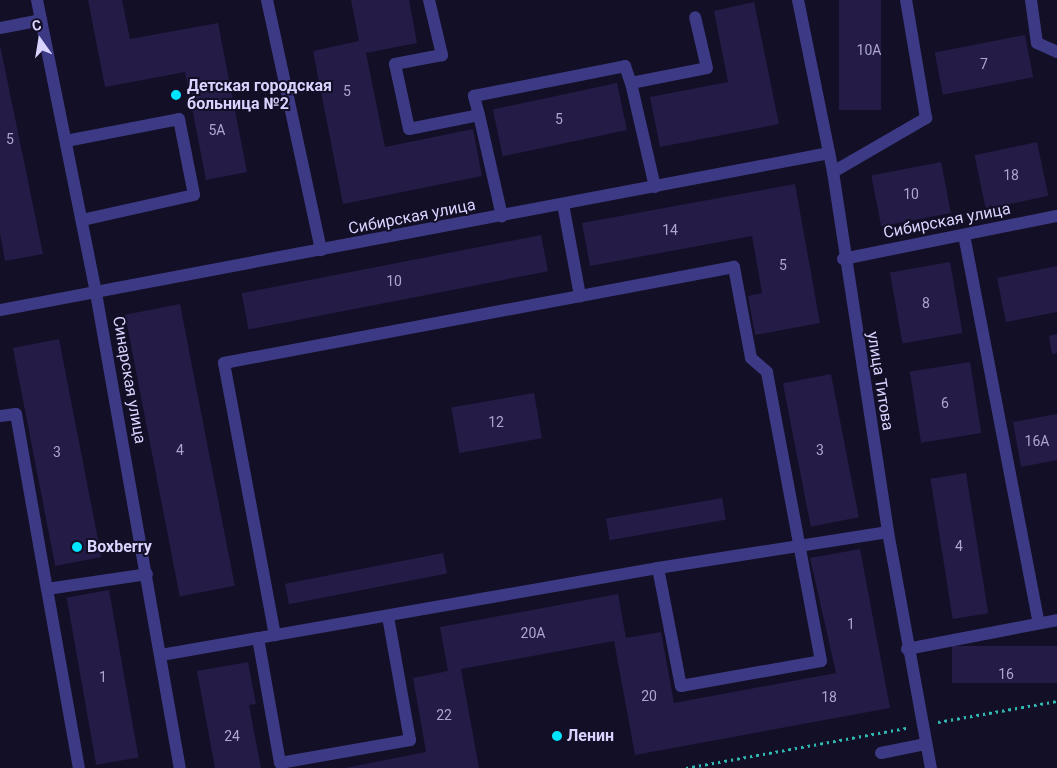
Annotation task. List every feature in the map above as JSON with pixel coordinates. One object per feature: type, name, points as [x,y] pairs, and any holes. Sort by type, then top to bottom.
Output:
[{"type":"street","name":"Синарская улица","points":[[37,0],[96,293],[180,768]]},
{"type":"street","points":[[267,0],[321,250]]},
{"type":"street","points":[[429,0],[442,55],[395,64],[409,129],[479,115]]},
{"type":"street","name":"улица Титова","points":[[798,0],[833,172],[843,259],[908,649],[931,768]]},
{"type":"street","points":[[833,172],[926,118],[906,0]]},
{"type":"street","points":[[1031,0],[1037,43],[1057,52]]},
{"type":"street","points":[[631,83],[707,68],[695,17]]},
{"type":"street","points":[[0,28],[41,20]]},
{"type":"street","points":[[502,216],[474,96],[625,66],[631,83],[655,187]]},
{"type":"street","points":[[66,141],[179,119],[194,195],[82,220]]},
{"type":"street","name":"Сибирская улица","points":[[0,310],[829,153]]},
{"type":"street","points":[[563,204],[580,296]]},
{"type":"street","name":"Сибирская улица","points":[[843,259],[1057,216]]},
{"type":"street","points":[[964,235],[1039,623]]},
{"type":"street","points":[[275,635],[224,363],[734,267],[751,358],[767,372],[821,661],[681,686],[658,568]]},
{"type":"street","points":[[0,416],[16,414],[79,768]]},
{"type":"street","points":[[161,655],[388,617],[658,568],[800,544],[888,532]]},
{"type":"street","points":[[47,589],[147,574]]},
{"type":"street","points":[[258,638],[280,763],[410,740],[388,617]]},
{"type":"street","points":[[908,649],[1057,620]]},
{"type":"street","points":[[881,752],[926,744]]},
{"type":"path","points":[[686,768],[1057,701]]},
{"type":"building","points":[[88,0],[122,0],[130,39],[218,23],[247,172],[206,180],[185,72],[105,87]]},
{"type":"building","points":[[351,0],[409,0],[417,43],[366,53],[385,147],[473,129],[482,176],[343,204],[313,51],[359,41]]},
{"type":"building","points":[[839,0],[881,0],[881,110],[839,110]]},
{"type":"building","points":[[754,2],[779,124],[660,147],[650,97],[728,82],[714,11]]},
{"type":"building","points":[[1025,35],[1033,77],[943,95],[935,53]]},
{"type":"building","points":[[0,45],[43,254],[5,261],[0,233]]},
{"type":"building","points":[[617,83],[627,130],[503,156],[493,109]]},
{"type":"building","points":[[1037,142],[1048,196],[986,209],[974,155]]},
{"type":"building","points":[[941,162],[951,213],[881,227],[871,176]]},
{"type":"building","points":[[795,184],[820,323],[755,335],[748,296],[762,293],[752,236],[590,266],[582,223]]},
{"type":"building","points":[[541,235],[548,271],[249,330],[242,293]]},
{"type":"building","points":[[950,262],[963,333],[902,343],[890,273]]},
{"type":"building","points":[[1057,266],[1057,312],[1006,322],[997,278]]},
{"type":"building","points":[[180,304],[235,586],[180,596],[125,315]]},
{"type":"building","points":[[1057,334],[1057,353],[1052,354],[1049,336]]},
{"type":"building","points":[[59,339],[101,557],[55,566],[13,348]]},
{"type":"building","points":[[970,362],[981,433],[921,443],[910,372]]},
{"type":"building","points":[[831,374],[859,517],[811,527],[783,383]]},
{"type":"building","points":[[534,393],[542,438],[459,453],[451,408]]},
{"type":"building","points":[[1057,414],[1057,460],[1021,467],[1013,422]]},
{"type":"building","points":[[966,473],[988,613],[953,619],[930,479]]},
{"type":"building","points":[[722,498],[726,520],[610,540],[606,518]]},
{"type":"building","points":[[860,549],[890,708],[635,755],[614,641],[461,669],[479,768],[345,768],[426,752],[413,678],[448,671],[440,627],[618,594],[626,638],[661,632],[674,703],[836,673],[810,558]]},
{"type":"building","points":[[443,553],[447,574],[289,604],[285,584]]},
{"type":"building","points":[[109,590],[139,757],[96,765],[67,597]]},
{"type":"building","points":[[952,646],[1057,646],[1057,683],[952,683]]},
{"type":"building","points":[[248,662],[256,704],[249,705],[261,768],[215,768],[197,671]]},
{"type":"place","name":"Детская городская больница №2","points":[[176,95]]},
{"type":"place","name":"Boxberry","points":[[77,547]]},
{"type":"place","name":"Ленин","points":[[557,736]]}]
